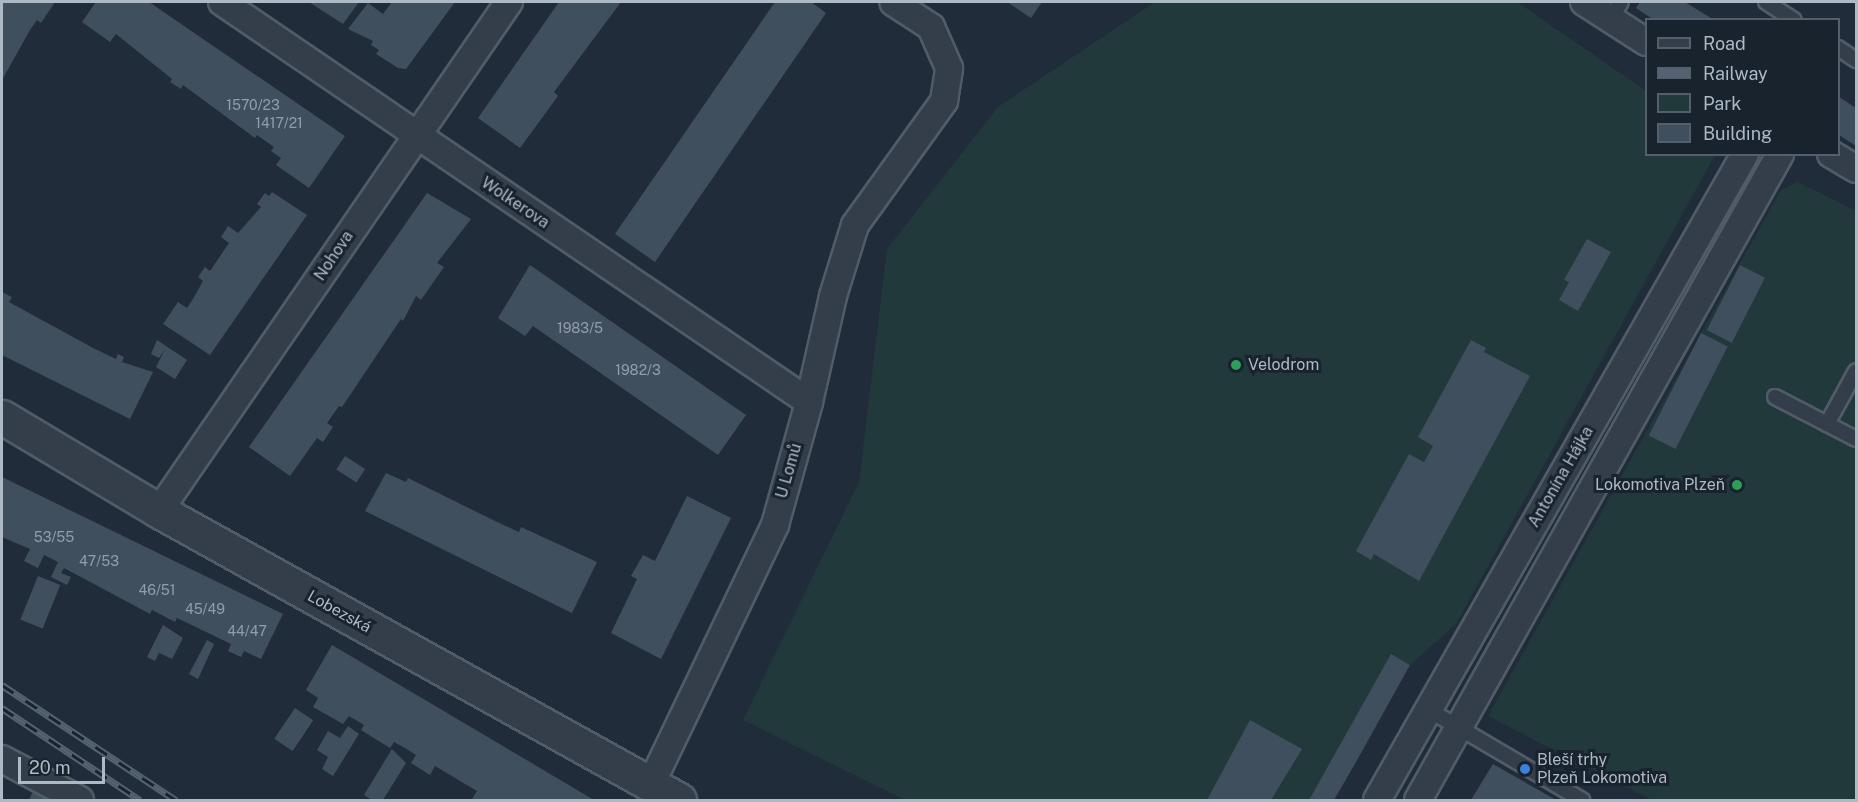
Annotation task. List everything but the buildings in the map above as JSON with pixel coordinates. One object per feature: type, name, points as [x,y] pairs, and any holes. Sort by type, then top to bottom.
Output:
[{"type":"street","name":"Wolkerova","points":[[222,2],[809,402]]},
{"type":"street","name":"Nohova","points":[[159,511],[509,2]]},
{"type":"street","name":"U Lomů","points":[[651,784],[775,525],[809,402],[833,296],[855,225],[944,101],[949,68],[931,27],[893,2]]},
{"type":"street","points":[[1584,2],[1616,10],[1645,40]]},
{"type":"street","name":"Antonína Hájka","points":[[1377,801],[1744,156]]},
{"type":"street","name":"Antonína Hájka","points":[[1418,801],[1779,156]]},
{"type":"street","points":[[1834,156],[1857,169]]},
{"type":"street","name":"Lobezská","points":[[2,417],[159,511],[679,801]]},
{"type":"street","points":[[2,759],[80,801]]},
{"type":"lane","points":[[1766,2],[1791,18]]},
{"type":"lane","points":[[1840,49],[1857,60]]},
{"type":"lane","points":[[1827,424],[1857,371]]},
{"type":"lane","points":[[1775,397],[1857,439]]},
{"type":"lane","points":[[1429,710],[1582,801]]},
{"type":"green space","name":"Velodrom","points":[[1155,2],[1517,2],[1645,90],[1645,156],[1714,156],[1456,624],[1410,665],[1391,655],[1309,800],[905,800],[743,720],[859,482],[887,249],[998,107]]},
{"type":"green space","name":"Lokomotiva Plzeň","points":[[1797,182],[1856,211],[1856,800],[1652,800],[1488,716],[1781,190]]},
{"type":"railway","points":[[2,685],[176,800]]},
{"type":"railway","points":[[2,708],[140,800]]},
{"type":"place","name":"Velodrom","points":[[1236,365]]},
{"type":"place","name":"Lokomotiva Plzeň","points":[[1737,485]]},
{"type":"place","name":"Bleší trhy Plzeň Lokomotiva","points":[[1525,769]]}]
